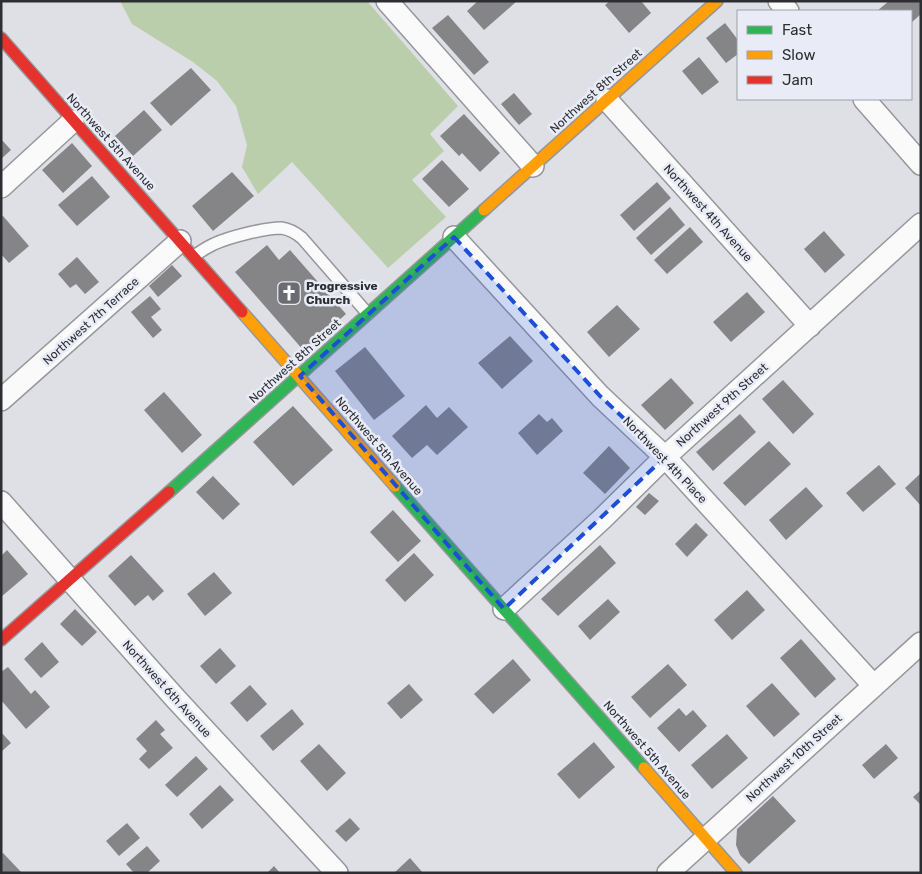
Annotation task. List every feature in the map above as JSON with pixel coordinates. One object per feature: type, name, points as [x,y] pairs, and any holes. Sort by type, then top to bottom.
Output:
[{"type":"street","name":"Northwest 8th Street","points":[[1,640],[300,376],[716,1]]},
{"type":"street","points":[[397,5],[534,166]]},
{"type":"street","name":"Northwest 5th Avenue","points":[[1,38],[736,873]]},
{"type":"street","name":"Northwest 4th Avenue","points":[[607,100],[810,326]]},
{"type":"street","points":[[865,100],[921,164]]},
{"type":"street","points":[[1,187],[74,121]]},
{"type":"street","name":"Northwest 9th Street","points":[[504,609],[602,519],[665,457],[921,224]]},
{"type":"street","name":"Northwest 4th Place","points":[[454,237],[600,396],[665,457],[874,686]]},
{"type":"street","name":"Northwest 7th Terrace","points":[[1,400],[187,248]]},
{"type":"street","name":"Northwest 6th Avenue","points":[[1,502],[175,698],[337,873]]},
{"type":"street","name":"Northwest 10th Street","points":[[668,873],[921,643]]},
{"type":"lane","points":[[187,248],[212,245],[257,232],[283,228],[294,231],[368,314]]},
{"type":"highlighted area","points":[[454,237],[600,396],[665,457],[504,609],[300,376]]},
{"type":"green space","points":[[120,1],[367,1],[458,106],[430,134],[444,151],[412,180],[446,217],[388,268],[292,162],[258,194],[242,167],[247,145],[236,106],[217,81],[193,62],[132,24]]},
{"type":"building","points":[[478,1],[517,1],[484,30],[467,11]]},
{"type":"building","points":[[610,1],[641,1],[651,13],[629,33],[605,5]]},
{"type":"building","points":[[889,1],[920,1],[921,14],[912,22],[912,10],[878,10]]},
{"type":"building","points":[[448,15],[489,62],[474,75],[432,28]]},
{"type":"building","points":[[725,23],[737,39],[737,55],[726,63],[706,38]]},
{"type":"building","points":[[699,57],[719,82],[702,95],[682,71]]},
{"type":"building","points":[[191,68],[211,90],[171,126],[150,103]]},
{"type":"building","points":[[514,93],[532,114],[519,125],[501,104]]},
{"type":"building","points":[[144,110],[162,130],[133,156],[115,136]]},
{"type":"building","points":[[464,114],[500,153],[480,172],[462,153],[459,156],[440,136]]},
{"type":"building","points":[[1,139],[11,150],[1,159]]},
{"type":"building","points":[[72,143],[92,166],[63,193],[42,170]]},
{"type":"building","points":[[442,160],[469,189],[449,207],[422,179]]},
{"type":"building","points":[[232,172],[254,196],[213,231],[192,206]]},
{"type":"building","points":[[92,176],[110,197],[77,226],[58,205]]},
{"type":"building","points":[[657,182],[671,198],[634,231],[620,215]]},
{"type":"building","points":[[670,207],[685,225],[651,255],[636,238]]},
{"type":"building","points":[[3,216],[29,246],[9,263],[1,254],[1,217]]},
{"type":"building","points":[[690,227],[703,242],[667,274],[654,260]]},
{"type":"building","points":[[824,231],[845,255],[825,273],[804,249]]},
{"type":"building","points":[[267,245],[279,260],[290,250],[346,314],[304,351],[235,272]]},
{"type":"building","points":[[77,257],[99,282],[85,294],[76,284],[70,288],[58,274]]},
{"type":"building","points":[[172,265],[182,276],[158,297],[149,286]]},
{"type":"building","points":[[747,292],[765,312],[731,342],[713,322]]},
{"type":"building","points":[[150,296],[161,309],[151,317],[162,330],[153,338],[131,312]]},
{"type":"building","points":[[617,305],[640,329],[609,357],[587,332]]},
{"type":"building","points":[[510,336],[533,361],[502,389],[478,363]]},
{"type":"building","points":[[365,347],[405,396],[374,420],[335,371]]},
{"type":"building","points":[[671,378],[694,403],[665,430],[641,405]]},
{"type":"building","points":[[783,380],[814,414],[793,434],[762,399]]},
{"type":"building","points":[[164,392],[202,435],[182,453],[144,410]]},
{"type":"building","points":[[426,405],[437,418],[449,407],[468,427],[437,455],[427,445],[412,458],[392,436]]},
{"type":"building","points":[[293,406],[333,450],[293,486],[253,442]]},
{"type":"building","points":[[539,414],[547,422],[552,418],[563,431],[537,455],[518,433]]},
{"type":"building","points":[[740,414],[756,432],[713,471],[696,452]]},
{"type":"building","points":[[769,441],[791,464],[745,506],[723,483]]},
{"type":"building","points":[[609,446],[630,468],[605,494],[583,473]]},
{"type":"building","points":[[879,465],[896,484],[863,512],[846,493]]},
{"type":"building","points":[[921,473],[921,506],[905,488]]},
{"type":"building","points":[[213,476],[240,504],[223,520],[196,492]]},
{"type":"building","points":[[806,487],[823,506],[786,540],[769,520]]},
{"type":"building","points":[[649,493],[659,501],[645,515],[636,507]]},
{"type":"building","points":[[393,510],[421,541],[398,562],[370,532]]},
{"type":"building","points":[[696,523],[708,535],[687,557],[675,544]]},
{"type":"building","points":[[600,545],[616,563],[558,616],[541,599]]},
{"type":"building","points":[[7,550],[28,574],[1,597],[1,556]]},
{"type":"building","points":[[414,553],[434,575],[405,602],[385,580]]},
{"type":"building","points":[[131,555],[164,591],[153,601],[148,595],[135,606],[108,576]]},
{"type":"building","points":[[214,572],[232,593],[205,616],[187,594]]},
{"type":"building","points":[[747,590],[765,610],[732,640],[714,620]]},
{"type":"building","points":[[608,599],[620,612],[590,640],[578,626]]},
{"type":"building","points":[[75,609],[97,632],[82,646],[60,624]]},
{"type":"building","points":[[801,639],[836,679],[815,698],[780,658]]},
{"type":"building","points":[[42,642],[59,662],[41,678],[24,659]]},
{"type":"building","points":[[220,648],[236,666],[216,684],[200,666]]},
{"type":"building","points":[[513,659],[531,680],[493,714],[474,694]]},
{"type":"building","points":[[668,664],[687,685],[650,718],[631,697]]},
{"type":"building","points":[[8,667],[31,694],[35,690],[50,707],[26,729],[1,700],[1,672]]},
{"type":"building","points":[[772,683],[800,714],[774,737],[746,706]]},
{"type":"building","points":[[409,684],[423,700],[401,719],[387,703]]},
{"type":"building","points":[[250,685],[267,704],[247,722],[230,703]]},
{"type":"building","points":[[679,708],[686,716],[693,710],[707,726],[679,752],[657,728]]},
{"type":"building","points":[[292,709],[304,724],[273,751],[260,736]]},
{"type":"building","points":[[156,720],[165,730],[160,734],[173,748],[149,769],[139,759],[147,751],[136,739]]},
{"type":"building","points":[[1,732],[11,743],[1,752]]},
{"type":"building","points":[[727,734],[748,758],[712,789],[691,765]]},
{"type":"building","points":[[594,742],[615,767],[579,799],[557,774]]},
{"type":"building","points":[[319,744],[346,773],[327,791],[300,761]]},
{"type":"building","points":[[886,744],[898,758],[874,779],[862,765]]},
{"type":"building","points":[[196,756],[208,769],[177,797],[165,785]]},
{"type":"building","points":[[220,785],[234,800],[202,829],[189,814]]},
{"type":"building","points":[[921,790],[921,805],[913,797]]},
{"type":"building","points":[[773,796],[796,821],[749,864],[740,855],[736,845],[737,829]]},
{"type":"building","points":[[350,818],[360,829],[346,842],[335,831]]},
{"type":"building","points":[[127,823],[140,838],[119,856],[106,841]]},
{"type":"building","points":[[147,846],[160,861],[147,873],[134,873],[126,864]]},
{"type":"building","points":[[3,853],[22,873],[1,873],[1,854]]},
{"type":"building","points":[[410,858],[423,873],[394,873]]},
{"type":"building","points":[[274,866],[280,873],[267,873]]},
{"type":"traffic: fast","points":[[169,492],[484,210]]},
{"type":"traffic: fast","points":[[395,486],[644,768]]},
{"type":"traffic: slow","points":[[484,210],[717,1]]},
{"type":"traffic: slow","points":[[242,312],[395,486]]},
{"type":"traffic: slow","points":[[644,768],[736,873]]},
{"type":"traffic: jam","points":[[1,38],[242,312]]},
{"type":"traffic: jam","points":[[1,640],[169,492]]},
{"type":"place","name":"Progressive Church","points":[[289,293]]}]
